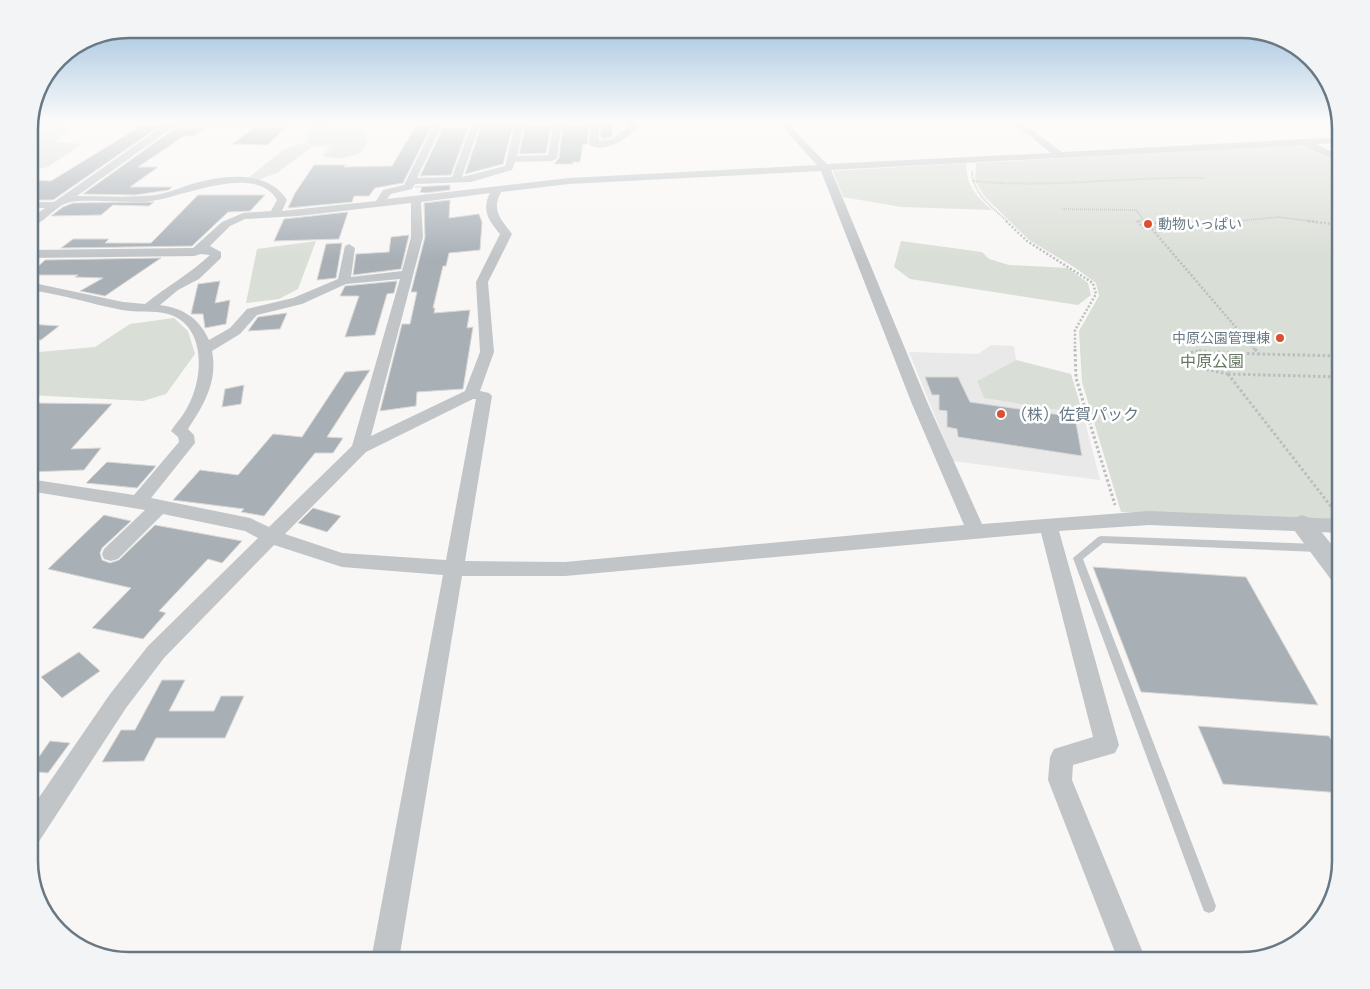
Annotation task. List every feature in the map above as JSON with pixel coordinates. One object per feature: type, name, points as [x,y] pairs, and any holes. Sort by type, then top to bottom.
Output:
[{"type":"street","points":[[38,218],[110,167]]},
{"type":"street","points":[[378,204],[387,192],[408,187],[418,167]]},
{"type":"street","points":[[456,180],[461,167]]},
{"type":"street","points":[[411,181],[471,179],[509,167]]},
{"type":"street","points":[[200,250],[233,219],[243,216],[274,215],[416,200],[569,181],[843,167]]},
{"type":"street","points":[[825,168],[920,404],[976,531]]},
{"type":"street","points":[[38,204],[166,196],[197,185],[252,181],[264,182],[275,188],[281,196],[282,200],[274,215]]},
{"type":"street","points":[[471,394],[487,352],[482,282],[506,234],[490,213],[490,203],[498,189]]},
{"type":"street","points":[[360,448],[418,237],[416,200]]},
{"type":"street","points":[[344,280],[349,248]]},
{"type":"street","points":[[38,254],[187,253],[210,250],[217,255],[195,276],[174,286],[150,307]]},
{"type":"street","points":[[206,348],[235,331],[252,312],[297,301],[344,280],[408,274]]},
{"type":"street","points":[[38,288],[126,306],[150,307],[180,314],[198,328],[206,348],[200,392],[196,406],[179,431],[186,435],[187,443],[138,502]]},
{"type":"street","points":[[38,821],[118,701],[156,652],[360,448],[471,394],[484,396],[386,952]]},
{"type":"street","points":[[38,486],[160,506],[250,525],[271,537],[342,560],[453,568],[565,569],[976,531],[1149,518],[1302,524],[1332,520]]},
{"type":"street","points":[[111,554],[160,506]]},
{"type":"street","points":[[1302,524],[1332,562]]},
{"type":"street","points":[[1048,526],[1107,745],[1062,757],[1060,780],[1129,952]]},
{"type":"lane","points":[[1209,906],[1078,558],[1101,539],[1322,548]]},
{"type":"path","points":[[972,167],[972,181],[982,197],[1027,241],[1094,283],[1096,294],[1075,330],[1076,378],[1120,520]]},
{"type":"path","points":[[972,181],[1004,186],[1157,177],[1205,178]]},
{"type":"path","points":[[1062,208],[1136,210],[1143,219]]},
{"type":"path","points":[[1160,225],[1160,228],[1152,229],[1137,224],[1136,220],[1151,220],[1160,225],[1214,227],[1232,221],[1278,217],[1332,224]]},
{"type":"path","points":[[1152,229],[1258,354]]},
{"type":"path","points":[[1332,356],[1193,350],[1187,353],[1186,357],[1190,363],[1199,369],[1228,374],[1332,377]]},
{"type":"path","points":[[1212,352],[1220,355],[1231,365],[1228,374]]},
{"type":"path","points":[[1228,374],[1332,511]]},
{"type":"shaded area","points":[[991,345],[1014,346],[1016,360],[977,381],[984,398],[1083,414],[1100,480],[953,461],[909,352],[978,354]]},
{"type":"green space","points":[[261,167],[285,167],[277,173],[258,180],[248,178]]},
{"type":"green space","points":[[897,167],[967,167],[968,178],[973,190],[992,210],[901,207],[843,197],[833,171]]},
{"type":"green space","name":"中原公園","points":[[976,167],[1332,167],[1332,520],[1121,512],[1082,382],[1079,331],[1099,296],[1096,283],[1074,267],[1029,240],[985,197],[975,181]]},
{"type":"green space","points":[[316,241],[298,289],[279,299],[246,303],[257,249]]},
{"type":"green space","points":[[901,241],[982,252],[989,259],[1009,265],[1068,268],[1088,283],[1091,295],[1078,305],[910,279],[894,267]]},
{"type":"green space","points":[[174,318],[188,331],[195,354],[166,394],[143,401],[38,395],[38,353],[95,347],[130,324]]},
{"type":"green space","points":[[1016,360],[1071,374],[1083,414],[984,398],[977,381]]},
{"type":"building","points":[[74,167],[100,167],[53,200],[38,200],[38,180],[51,181]]},
{"type":"building","points":[[121,167],[158,167],[130,187],[172,187],[169,190],[135,195],[83,194]]},
{"type":"building","points":[[313,167],[411,167],[403,183],[375,188],[369,196],[354,196],[352,202],[288,208],[295,193]]},
{"type":"building","points":[[424,167],[454,167],[451,175],[420,176]]},
{"type":"building","points":[[467,167],[491,167],[465,174]]},
{"type":"building","points":[[450,185],[450,190],[425,193],[420,192],[422,187],[415,187]]},
{"type":"building","points":[[198,195],[265,195],[250,211],[228,212],[192,246],[61,248],[73,239],[109,239],[105,243],[151,243]]},
{"type":"building","points":[[450,200],[449,218],[479,214],[482,222],[480,250],[449,253],[446,266],[443,266],[433,308],[435,308],[434,313],[470,310],[467,328],[473,327],[463,389],[417,392],[416,406],[380,411],[402,324],[410,324],[417,292],[411,292],[425,237],[424,203]]},
{"type":"building","points":[[154,202],[149,206],[113,205],[101,215],[51,216],[63,207],[73,203]]},
{"type":"building","points":[[348,212],[339,239],[274,241],[284,219]]},
{"type":"building","points":[[409,235],[401,269],[353,275],[356,254],[389,252],[391,237]]},
{"type":"building","points":[[342,243],[336,278],[317,280],[326,244]]},
{"type":"building","points":[[161,258],[105,296],[80,291],[103,278],[75,277],[78,275],[38,275],[38,267],[45,260]]},
{"type":"building","points":[[220,281],[215,303],[230,300],[226,324],[205,328],[203,314],[191,314],[198,284]]},
{"type":"building","points":[[397,281],[394,293],[387,294],[375,335],[345,337],[359,296],[340,296],[345,286]]},
{"type":"building","points":[[287,313],[280,329],[248,331],[258,317]]},
{"type":"building","points":[[38,325],[59,326],[41,340],[38,340]]},
{"type":"building","points":[[370,370],[327,437],[343,438],[333,453],[315,453],[264,516],[241,512],[244,509],[173,500],[200,470],[238,475],[273,434],[302,437],[345,372]]},
{"type":"building","name":"（株）佐賀パック","points":[[925,377],[958,377],[970,402],[1075,417],[1082,456],[958,437],[957,429],[947,427],[947,411],[939,410],[939,395],[932,395]]},
{"type":"building","points":[[244,385],[241,404],[222,407],[225,389]]},
{"type":"building","points":[[38,403],[112,404],[71,449],[101,448],[84,470],[38,472]]},
{"type":"building","points":[[107,462],[156,466],[137,488],[86,483]]},
{"type":"building","points":[[313,508],[341,516],[327,532],[298,523]]},
{"type":"building","points":[[104,515],[131,521],[102,548],[100,553],[102,560],[110,563],[119,560],[155,525],[242,541],[222,563],[208,559],[159,611],[166,613],[143,639],[92,628],[131,588],[48,569]]},
{"type":"building","points":[[1093,567],[1246,577],[1318,705],[1141,692]]},
{"type":"building","points":[[79,652],[100,671],[62,698],[41,677]]},
{"type":"building","points":[[162,680],[185,680],[169,711],[214,711],[221,696],[244,696],[225,738],[156,738],[144,761],[102,762],[121,730],[135,730]]},
{"type":"building","points":[[1198,726],[1329,736],[1332,742],[1332,792],[1223,784]]},
{"type":"building","points":[[50,741],[70,743],[48,773],[38,772],[38,758]]},
{"type":"place","name":"動物いっぱい","points":[[1148,224]]},
{"type":"place","name":"中原公園管理棟","points":[[1280,338]]},
{"type":"place","name":"（株）佐賀パック","points":[[1001,414]]}]
